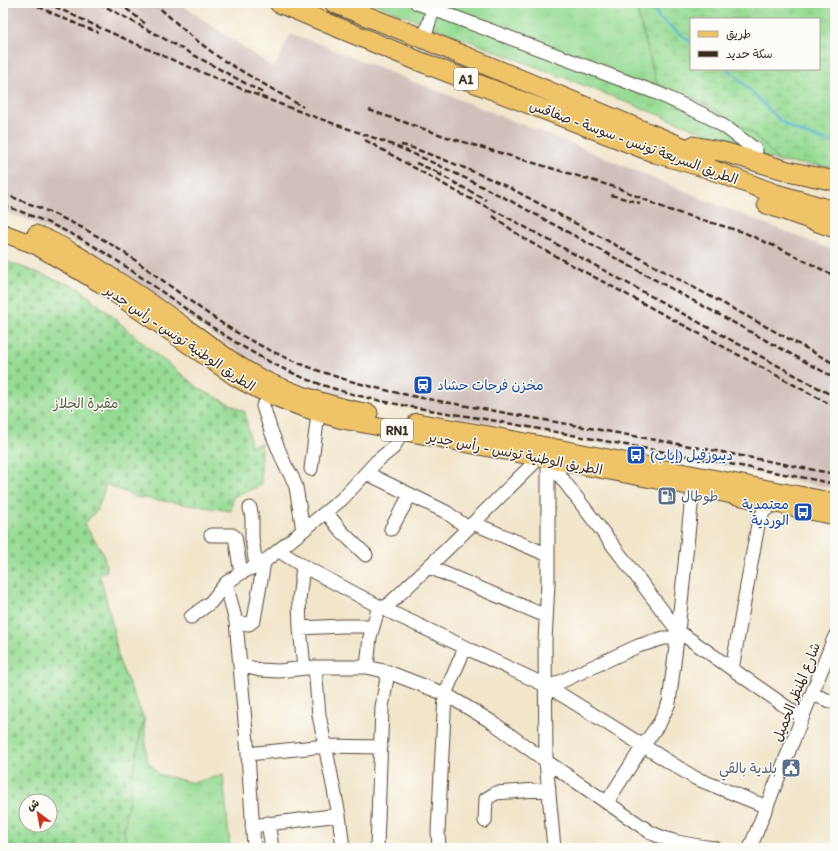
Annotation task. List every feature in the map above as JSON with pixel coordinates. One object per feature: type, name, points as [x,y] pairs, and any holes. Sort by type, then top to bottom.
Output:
[{"type":"highway","name":"الطريق السريعة تونس - سوسة - صفاقس","points":[[279,3],[416,60],[662,147],[718,161],[776,183],[835,199]]},
{"type":"highway","name":"الطريق السريعة تونس - سوسة - صفاقس","points":[[334,3],[424,39],[707,168],[773,193],[835,211]]},
{"type":"highway","points":[[835,181],[781,169],[724,152],[662,147],[669,164],[705,180],[835,228]]},
{"type":"main road","name":"الطريق الوطنية تونس - رأس جدير","points":[[3,222],[43,237],[94,264],[153,303],[215,349],[250,372],[274,384],[319,401],[545,455],[835,516]]},
{"type":"main road","name":"الطريق الوطنية تونس - رأس جدير","points":[[3,233],[35,245],[101,284],[238,379],[260,392],[318,414],[400,431],[835,502]]},
{"type":"street","points":[[417,3],[657,93],[709,117],[756,150]]},
{"type":"street","points":[[424,39],[434,10]]},
{"type":"street","points":[[263,406],[271,431],[296,487],[303,530]]},
{"type":"street","points":[[311,469],[318,414]]},
{"type":"street","points":[[191,617],[211,602],[226,583],[241,573],[260,564],[279,551],[342,499],[377,461],[393,448],[400,431]]},
{"type":"street","points":[[367,667],[370,637],[373,626],[382,608],[429,567],[545,455]]},
{"type":"street","points":[[545,455],[548,554],[546,616],[546,761],[554,848]]},
{"type":"street","points":[[545,455],[678,634],[732,669],[802,718]]},
{"type":"street","points":[[366,473],[471,525],[548,554]]},
{"type":"street","points":[[607,802],[660,722],[669,703],[678,634],[693,486]]},
{"type":"street","points":[[391,529],[410,495]]},
{"type":"street","points":[[732,669],[759,519],[765,510],[774,504]]},
{"type":"street","points":[[236,622],[249,624],[254,620],[260,564],[252,538],[252,518],[250,508]]},
{"type":"street","points":[[326,512],[342,532],[366,555]]},
{"type":"street","points":[[212,535],[235,536],[241,573]]},
{"type":"street","points":[[279,551],[303,566],[382,608],[547,686],[695,778],[767,807]]},
{"type":"street","points":[[303,566],[300,600],[300,628],[339,814],[343,848]]},
{"type":"street","points":[[429,567],[546,616]]},
{"type":"street","points":[[226,583],[236,622],[248,754],[253,847]]},
{"type":"street","points":[[300,628],[373,626]]},
{"type":"street","points":[[547,686],[638,646],[678,634]]},
{"type":"street","name":"شارع المنظر الجميل","points":[[750,848],[835,636]]},
{"type":"street","points":[[439,848],[438,832],[445,694],[465,648]]},
{"type":"street","points":[[240,665],[260,670],[290,670],[309,667],[367,667],[388,672],[445,694],[492,722],[650,832],[662,838],[690,845],[715,848]]},
{"type":"street","points":[[377,848],[382,707],[388,672]]},
{"type":"street","points":[[812,694],[835,703]]},
{"type":"street","points":[[248,754],[325,746],[381,747]]},
{"type":"street","points":[[485,821],[486,799],[496,793],[548,789]]},
{"type":"street","points":[[252,826],[339,814]]},
{"type":"street","points":[[268,823],[272,848]]},
{"type":"shaded area","points":[[3,3],[179,3],[274,68],[291,33],[574,145],[708,201],[835,251],[835,489],[704,463],[375,402],[311,388],[271,371],[213,336],[111,263],[85,247],[25,219],[3,211]]},
{"type":"green space","points":[[372,3],[635,3],[657,84],[707,105],[755,135],[780,162]]},
{"type":"green space","points":[[635,3],[835,3],[835,167],[780,162],[755,135],[708,105],[657,84]]},
{"type":"green space","name":"مقبرة الجلاز","points":[[3,260],[79,288],[157,355],[200,389],[245,412],[251,446],[261,443],[261,485],[233,497],[231,511],[136,497],[106,484],[98,509],[84,524],[103,552],[107,571],[99,573],[111,617],[119,661],[144,718],[132,777],[124,832],[127,848],[3,848]]},
{"type":"green space","points":[[144,718],[147,760],[158,774],[193,783],[223,774],[230,848],[127,848],[124,832],[132,777]]},
{"type":"waterway","points":[[652,3],[659,18],[690,41]]},
{"type":"waterway","points":[[728,70],[781,121],[800,132],[835,143]]},
{"type":"railway","points":[[30,3],[98,32]]},
{"type":"railway","points":[[47,3],[215,78],[286,106],[380,140],[445,168],[509,200],[835,378]]},
{"type":"railway","points":[[99,3],[263,93]]},
{"type":"railway","points":[[119,3],[147,25]]},
{"type":"railway","points":[[154,3],[191,36],[221,59],[303,107]]},
{"type":"railway","points":[[369,110],[450,138],[618,188],[669,210],[743,232],[835,276]]},
{"type":"railway","points":[[365,140],[461,194],[503,215],[835,397]]},
{"type":"railway","points":[[401,145],[447,161],[514,190],[835,364]]},
{"type":"railway","points":[[416,163],[442,174]]},
{"type":"railway","points":[[437,173],[486,200]]},
{"type":"railway","points":[[3,194],[33,205],[78,225],[135,260],[210,315],[241,335],[284,357],[327,374],[417,397],[706,449],[835,474]]},
{"type":"railway","points":[[611,195],[640,203]]},
{"type":"railway","points":[[3,205],[49,223],[92,245],[146,280],[224,335],[279,367],[331,388],[354,395],[401,405],[496,421],[835,484]]},
{"type":"railway","points":[[493,216],[535,245],[835,407]]},
{"type":"place","name":"مخزن فرحات حشاد","points":[[423,385]]},
{"type":"place","name":"ديبوزفيل (إياب)","points":[[636,455]]},
{"type":"place","name":"طوطال","points":[[667,496]]},
{"type":"place","name":"معتمدية الوردية","points":[[803,512]]},
{"type":"place","name":"بلدية بالڤي","points":[[791,768]]}]
